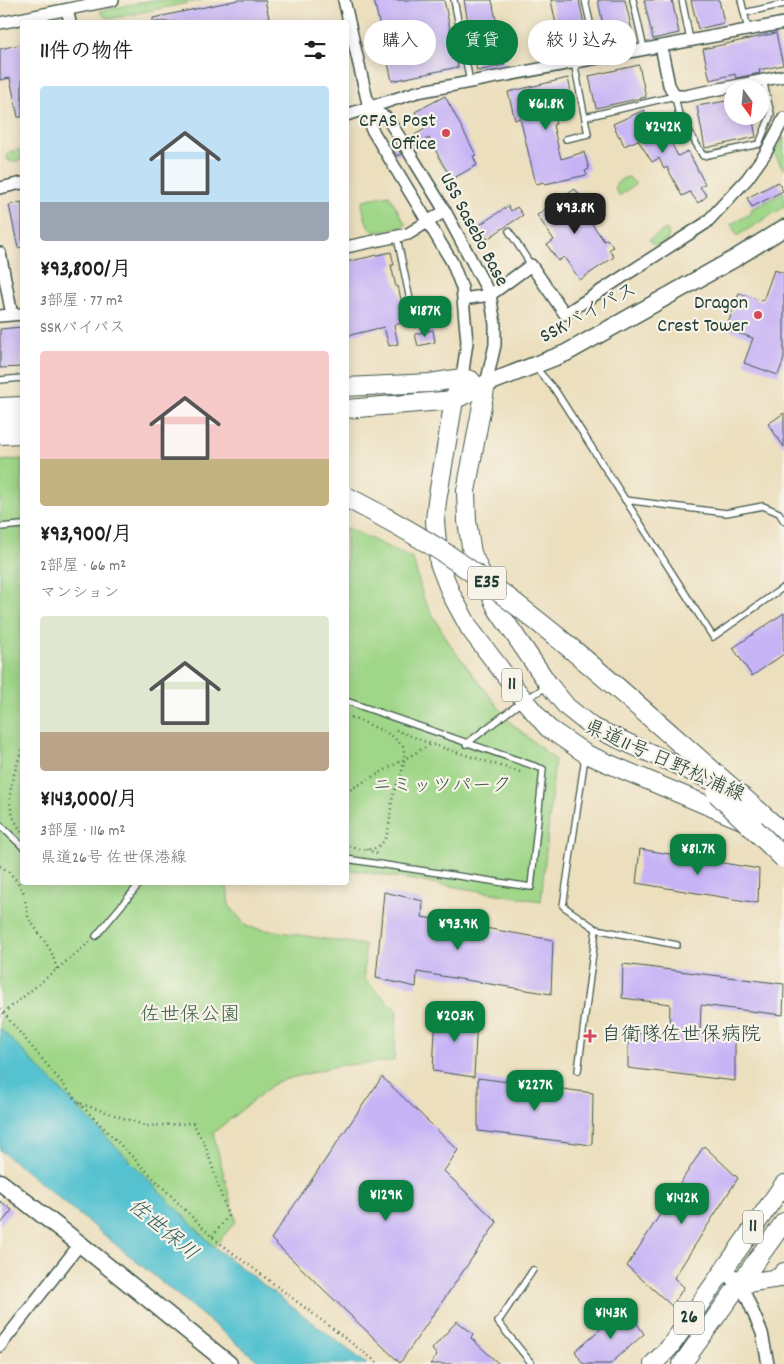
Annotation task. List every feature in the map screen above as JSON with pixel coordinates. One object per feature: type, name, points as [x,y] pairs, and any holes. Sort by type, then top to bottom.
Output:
[{"type":"highway","points":[[0,424],[20,424]]},
{"type":"highway","name":"E35","points":[[349,499],[398,524],[454,560],[539,623],[758,812],[784,832]]},
{"type":"highway","name":"E35","points":[[615,687],[693,770],[784,858]]},
{"type":"highway","points":[[693,770],[784,871]]},
{"type":"main road","points":[[349,387],[430,383],[462,378],[486,384]]},
{"type":"main road","name":"県道11号 日野松浦線","points":[[462,378],[454,400],[436,501],[435,521],[439,564],[451,594],[470,629],[524,700],[548,728],[586,754],[746,822],[760,832],[784,862]]},
{"type":"main road","points":[[349,409],[454,400],[486,384]]},
{"type":"main road","name":"県道11号 日野松浦線","points":[[486,384],[466,492],[467,521],[472,552],[497,609],[549,685],[567,707],[592,727],[756,801],[771,812],[784,832]]},
{"type":"main road","points":[[0,407],[20,406]]},
{"type":"main road","points":[[0,435],[20,434]]},
{"type":"main road","name":"11","points":[[723,1270],[784,1184]]},
{"type":"main road","name":"11","points":[[741,1284],[784,1222]]},
{"type":"main road","points":[[723,1270],[741,1284],[779,1278],[784,1272]]},
{"type":"main road","name":"26","points":[[653,1364],[669,1348],[723,1270]]},
{"type":"main road","name":"26","points":[[682,1363],[741,1284]]},
{"type":"street","points":[[0,23],[113,0]]},
{"type":"street","points":[[344,0],[349,20]]},
{"type":"street","points":[[67,10],[70,20]]},
{"type":"street","points":[[349,22],[369,108]]},
{"type":"street","points":[[636,51],[784,23]]},
{"type":"street","points":[[661,46],[669,85],[675,96],[685,96],[724,88]]},
{"type":"street","points":[[349,115],[417,92],[558,65]]},
{"type":"street","points":[[763,80],[784,76]]},
{"type":"street","name":"USS Sasebo Base","points":[[369,108],[387,118],[445,211],[490,295],[495,324],[495,345],[486,384]]},
{"type":"street","name":"USS Sasebo Base","points":[[369,108],[371,128],[452,262],[462,288],[468,342],[462,378]]},
{"type":"street","points":[[463,299],[490,295],[531,265],[565,314],[706,222],[751,173],[765,154],[784,119]]},
{"type":"street","points":[[0,188],[20,183]]},
{"type":"street","points":[[349,246],[408,234],[445,211]]},
{"type":"street","name":"SSKバイパス","points":[[486,384],[566,352],[734,259],[784,228]]},
{"type":"street","points":[[0,253],[17,314],[0,316]]},
{"type":"street","points":[[0,1182],[229,1364]]},
{"type":"street","points":[[0,1346],[80,1244]]},
{"type":"street","points":[[741,1284],[762,1332],[768,1364]]},
{"type":"lane","points":[[454,0],[470,82]]},
{"type":"lane","points":[[585,0],[589,20]]},
{"type":"lane","points":[[632,0],[644,49]]},
{"type":"lane","points":[[682,0],[690,40]]},
{"type":"lane","points":[[741,0],[748,29]]},
{"type":"lane","points":[[744,12],[784,4]]},
{"type":"lane","points":[[566,138],[588,134],[575,65]]},
{"type":"lane","points":[[585,117],[675,96],[678,111],[703,156],[760,144],[771,114],[769,106]]},
{"type":"lane","points":[[771,114],[784,119]]},
{"type":"lane","points":[[509,231],[531,265]]},
{"type":"lane","points":[[397,237],[415,324]]},
{"type":"lane","points":[[534,366],[554,390],[713,637],[784,587]]},
{"type":"lane","points":[[0,380],[20,378]]},
{"type":"lane","points":[[626,500],[726,513],[763,506],[779,513],[784,521]]},
{"type":"lane","points":[[0,527],[20,525]]},
{"type":"lane","points":[[466,744],[524,700],[549,685]]},
{"type":"lane","points":[[349,702],[543,769],[531,887],[349,859]]},
{"type":"lane","points":[[586,754],[564,906],[596,929],[677,945]]},
{"type":"lane","points":[[0,824],[20,844]]},
{"type":"lane","points":[[96,936],[138,885]]},
{"type":"lane","points":[[578,1071],[596,929]]},
{"type":"lane","points":[[532,1364],[498,1322],[534,1270]]},
{"type":"path","points":[[349,717],[391,736],[404,747],[404,766],[393,796],[386,838],[379,847],[367,850]]},
{"type":"path","points":[[396,730],[431,744],[522,772]]},
{"type":"path","points":[[349,790],[431,744]]},
{"type":"path","points":[[20,757],[9,794],[15,823],[20,829]]},
{"type":"path","points":[[349,846],[367,850],[381,856]]},
{"type":"path","points":[[0,866],[8,871],[17,881],[24,893],[28,918],[51,951],[57,969]]},
{"type":"path","points":[[0,1016],[96,936]]},
{"type":"path","points":[[0,1009],[79,1103],[212,1237],[379,1364]]},
{"type":"path","points":[[79,1103],[147,1126],[193,1123],[206,1147],[228,1216],[212,1237]]},
{"type":"green space","points":[[152,0],[201,0],[115,18],[106,17],[100,11]]},
{"type":"green space","points":[[784,137],[784,170],[774,153]]},
{"type":"green space","points":[[20,149],[20,160],[11,162],[8,160],[7,154]]},
{"type":"green space","points":[[629,177],[636,184],[619,196],[615,188],[617,183]]},
{"type":"green space","points":[[784,192],[784,207],[737,236],[731,224],[752,213],[750,210]]},
{"type":"green space","points":[[389,195],[406,225],[380,232],[370,229],[364,215],[363,200]]},
{"type":"green space","points":[[666,229],[669,233],[667,241],[656,246],[649,240]]},
{"type":"green space","name":"佐世保公園","points":[[20,459],[20,885],[227,885],[229,905],[247,927],[365,945],[364,978],[397,1011],[394,1061],[336,1066],[276,1082],[213,1133],[236,1221],[214,1247],[0,1028],[0,461]]},
{"type":"green space","name":"ニミッツパーク","points":[[349,528],[413,559],[424,600],[451,646],[510,722],[555,760],[541,901],[349,869]]},
{"type":"water","name":"佐世保川","points":[[0,1028],[214,1247],[367,1364],[262,1364],[0,1150]]},
{"type":"building","points":[[238,0],[265,0],[270,20],[153,20],[153,18]]},
{"type":"building","points":[[374,0],[444,0],[448,20],[446,20],[446,65],[458,65],[458,67],[392,81],[388,65],[436,65],[436,20],[378,20]]},
{"type":"building","points":[[464,0],[492,0],[496,20],[468,20]]},
{"type":"building","points":[[551,0],[579,0],[583,20],[555,20]]},
{"type":"building","points":[[598,0],[625,0],[630,20],[602,20]]},
{"type":"building","points":[[644,0],[672,0],[679,33],[653,39]]},
{"type":"building","points":[[691,0],[719,0],[724,23],[698,29]]},
{"type":"building","points":[[776,33],[783,65],[759,70],[760,73],[736,78],[735,74],[710,80],[703,49]]},
{"type":"building","points":[[20,44],[20,117],[18,117],[10,78],[0,80],[0,49]]},
{"type":"building","points":[[476,65],[505,65],[477,71]]},
{"type":"building","points":[[639,65],[646,97],[596,108],[589,76]]},
{"type":"building","points":[[568,78],[574,106],[552,111],[556,124],[553,125],[561,159],[584,152],[589,169],[585,171],[587,175],[545,184],[544,182],[536,184],[520,118],[515,120],[508,92]]},
{"type":"building","name":"CFAS Post Office","points":[[445,96],[476,155],[473,156],[477,165],[452,179],[429,138],[414,146],[409,138],[425,129],[415,112]]},
{"type":"building","points":[[724,101],[724,125],[754,125],[756,137],[705,148],[697,106]]},
{"type":"building","points":[[644,110],[654,136],[665,131],[678,156],[688,151],[705,184],[700,187],[707,196],[698,203],[690,192],[682,196],[667,167],[664,169],[659,158],[652,162],[638,140],[624,146],[613,124]]},
{"type":"building","points":[[396,146],[401,154],[397,156],[392,148]]},
{"type":"building","points":[[778,182],[783,191],[752,207],[747,198]]},
{"type":"building","points":[[575,189],[593,214],[588,218],[604,241],[607,239],[613,247],[609,250],[614,257],[580,280],[564,257],[558,261],[547,245],[554,240],[537,215]]},
{"type":"building","points":[[20,202],[20,248],[18,248],[9,205]]},
{"type":"building","points":[[508,206],[511,211],[517,207],[523,215],[487,239],[478,226]]},
{"type":"building","points":[[391,252],[394,265],[391,265],[406,322],[394,325],[398,344],[389,346],[384,327],[349,335],[349,261]]},
{"type":"building","name":"Dragon Crest Tower","points":[[774,270],[784,273],[784,359],[778,375],[744,363],[753,338],[726,329],[739,293],[763,301]]},
{"type":"building","points":[[20,327],[20,367],[0,368],[0,329]]},
{"type":"building","points":[[433,330],[435,342],[418,346],[415,334]]},
{"type":"building","points":[[784,413],[784,447],[768,424]]},
{"type":"building","points":[[784,613],[784,654],[752,676],[733,648]]},
{"type":"building","points":[[640,849],[759,869],[758,903],[636,883]]},
{"type":"building","points":[[384,892],[423,901],[422,917],[553,940],[551,994],[417,972],[416,987],[376,978]]},
{"type":"building","points":[[623,964],[784,984],[783,1015],[701,1005],[700,1034],[735,1038],[735,1081],[628,1068],[628,1032],[669,1037],[670,1004],[622,998]]},
{"type":"building","points":[[436,1010],[477,1016],[474,1077],[433,1071]]},
{"type":"building","points":[[382,1077],[458,1150],[444,1171],[497,1222],[400,1363],[271,1239]]},
{"type":"building","points":[[478,1078],[593,1093],[592,1145],[478,1131]]},
{"type":"building","points":[[704,1146],[738,1178],[674,1278],[684,1287],[672,1306],[627,1266]]},
{"type":"building","points":[[0,1201],[12,1210],[0,1225]]},
{"type":"building","points":[[626,1307],[644,1334],[610,1364],[583,1364],[575,1351]]},
{"type":"building","points":[[457,1321],[473,1334],[471,1338],[499,1364],[430,1364],[437,1356],[432,1349]]},
{"type":"place","name":"CFAS Post Office","points":[[446,133]]},
{"type":"place","name":"Dragon Crest Tower","points":[[758,315]]},
{"type":"place","name":"自衛隊佐世保病院","points":[[590,1036]]}]
